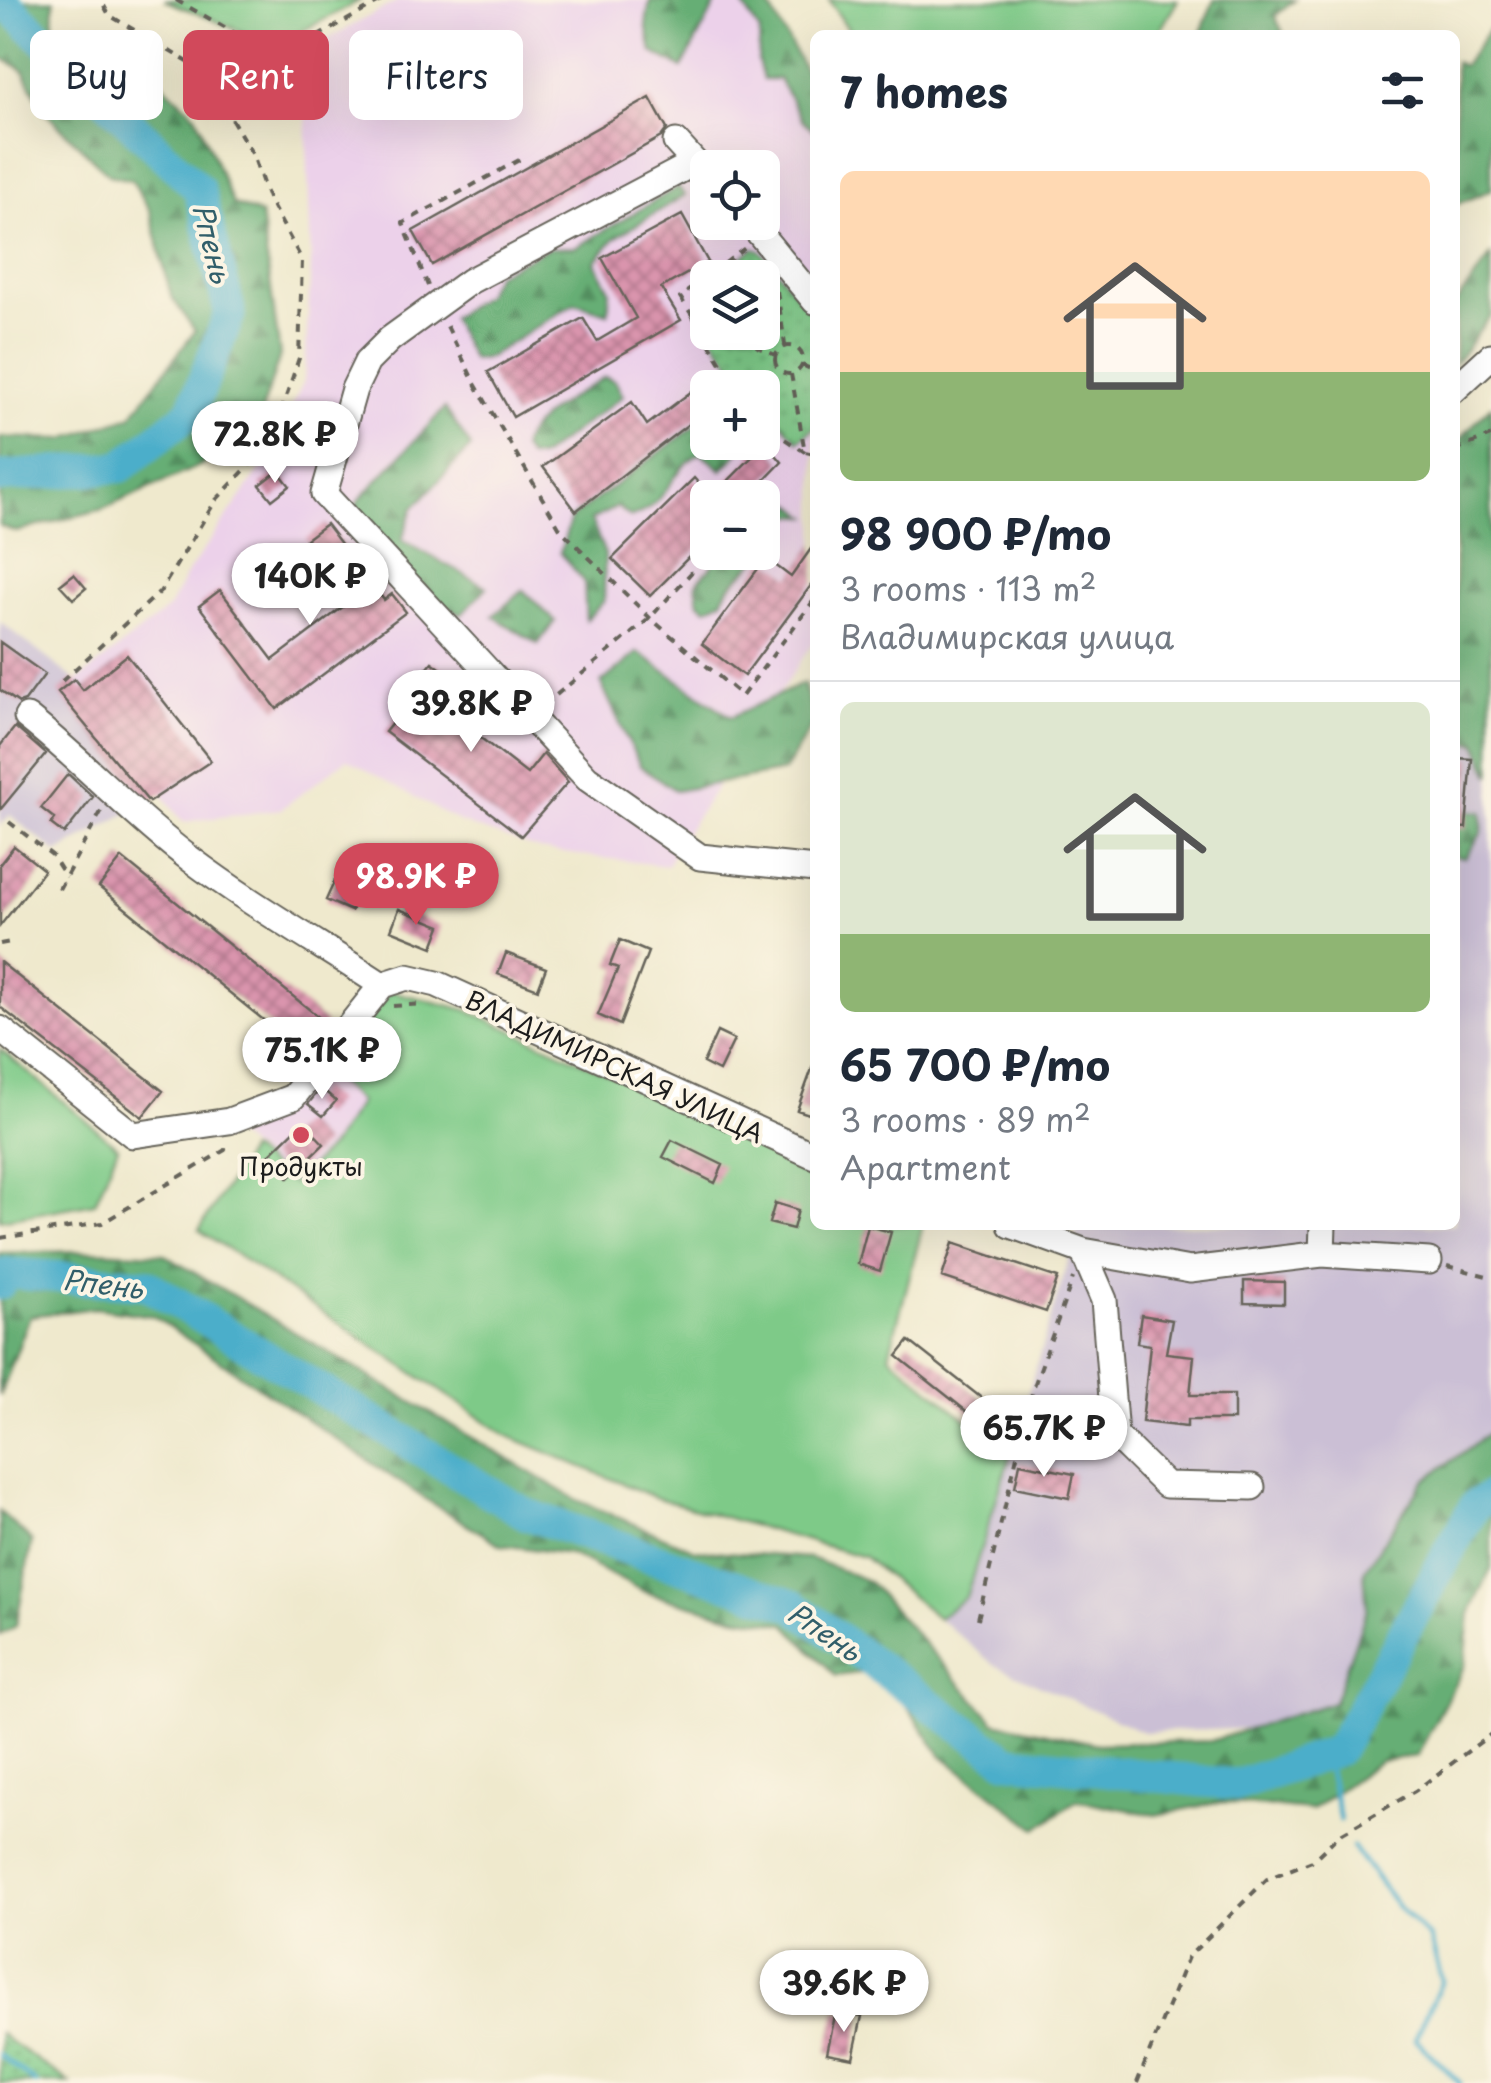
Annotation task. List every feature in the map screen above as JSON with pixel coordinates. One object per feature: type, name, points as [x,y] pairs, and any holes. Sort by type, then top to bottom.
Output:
[{"type":"street","points":[[676,142],[690,158]]},
{"type":"street","points":[[690,175],[470,281],[390,339],[367,362],[354,389],[324,494],[587,778],[700,858],[810,869]]},
{"type":"street","points":[[765,240],[810,296]]},
{"type":"street","points":[[1460,384],[1491,356]]},
{"type":"street","points":[[0,1029],[134,1135],[229,1121],[293,1097],[382,986],[190,859],[27,717]]},
{"type":"street","name":"ВЛАДИМИРСКАЯ УЛИЦА","points":[[382,986],[407,976],[437,984],[810,1154]]},
{"type":"street","points":[[1025,1230],[1083,1250],[1190,1270],[1322,1254],[1428,1261]]},
{"type":"street","points":[[1322,1254],[1323,1230]]},
{"type":"street","points":[[1083,1250],[1104,1300],[1116,1435],[1166,1484],[1252,1486]]},
{"type":"path","points":[[62,681],[160,592],[216,500],[264,451],[299,358],[302,260],[268,198],[253,155],[204,71],[109,15],[101,0]]},
{"type":"path","points":[[176,0],[273,54],[286,54],[383,0]]},
{"type":"path","points":[[521,158],[403,223],[474,382],[561,530],[650,618],[742,696],[810,606]]},
{"type":"path","points":[[727,260],[752,240]]},
{"type":"path","points":[[761,240],[786,346]]},
{"type":"path","points":[[690,289],[680,297],[690,313]]},
{"type":"path","points":[[786,346],[775,356],[775,364],[781,372],[791,374]]},
{"type":"path","points":[[786,346],[798,348],[803,357],[802,365],[791,374]]},
{"type":"path","points":[[763,350],[775,356]]},
{"type":"path","points":[[802,365],[810,369]]},
{"type":"path","points":[[791,374],[805,452]]},
{"type":"path","points":[[780,436],[810,453]]},
{"type":"path","points":[[1460,448],[1491,436]]},
{"type":"path","points":[[530,717],[650,618],[694,570]]},
{"type":"path","points":[[59,890],[112,793]]},
{"type":"path","points":[[9,822],[52,856],[66,877]]},
{"type":"path","points":[[0,944],[15,941]]},
{"type":"path","points":[[366,1006],[436,1003]]},
{"type":"path","points":[[0,1238],[102,1223],[225,1150],[229,1121]]},
{"type":"path","points":[[978,1618],[1033,1389],[1083,1250]]},
{"type":"path","points":[[1428,1261],[1491,1277]]},
{"type":"path","points":[[1137,2083],[1188,1956],[1267,1879],[1312,1860],[1339,1835],[1415,1790],[1491,1734]]},
{"type":"shaded area","points":[[399,0],[766,0],[810,79],[810,647],[667,866],[540,850],[459,822],[347,759],[281,809],[183,822],[76,682],[169,608],[184,578],[265,463],[304,381],[311,266],[306,120],[329,120],[329,38]]},
{"type":"shaded area","points":[[0,622],[74,679],[142,762],[161,794],[57,853],[10,815],[0,826]]},
{"type":"shaded area","points":[[1460,725],[1491,728],[1491,1546],[1358,1725],[1143,1732],[994,1665],[938,1618],[966,1596],[1077,1232],[1072,1230],[1460,1230]]},
{"type":"shaded area","points":[[325,1072],[360,1102],[330,1147],[293,1183],[230,1131]]},
{"type":"green space","points":[[0,0],[54,0],[53,30],[30,30],[30,84],[23,70],[0,57]]},
{"type":"green space","points":[[164,0],[361,0],[304,30],[238,30]]},
{"type":"green space","points":[[650,0],[718,0],[682,68],[652,52],[646,24]]},
{"type":"green space","points":[[740,0],[766,0],[810,79],[810,127],[802,120],[779,79],[763,79],[758,61],[760,32]]},
{"type":"green space","points":[[829,0],[1178,0],[1160,30],[849,30]]},
{"type":"green space","points":[[1214,0],[1295,0],[1275,16],[1282,30],[1202,30]]},
{"type":"green space","points":[[1491,27],[1491,190],[1460,203],[1460,64],[1463,66]]},
{"type":"green space","points":[[163,84],[183,103],[183,120],[198,120],[233,204],[261,215],[280,355],[257,427],[199,466],[103,509],[16,532],[0,526],[0,437],[64,439],[131,416],[195,331],[171,296],[150,211],[132,180],[109,175],[53,120],[163,120]]},
{"type":"green space","points":[[678,187],[685,195],[615,238],[595,262],[610,290],[608,313],[575,303],[487,358],[472,360],[451,318],[484,295],[496,274],[548,248],[576,247]]},
{"type":"green space","points":[[754,248],[768,260],[739,260]]},
{"type":"green space","points":[[1491,256],[1491,315],[1460,357],[1460,297]]},
{"type":"green space","points":[[780,274],[810,311],[810,431],[798,441],[780,421],[780,370],[737,370],[722,350],[780,350]]},
{"type":"green space","points":[[605,377],[615,381],[623,396],[539,458],[528,457],[522,448],[534,427],[556,407]]},
{"type":"green space","points":[[1491,406],[1491,776],[1477,743],[1460,741],[1460,439]]},
{"type":"green space","points":[[445,408],[471,447],[413,508],[402,540],[487,587],[461,615],[372,566],[351,523],[358,501]]},
{"type":"green space","points":[[690,430],[690,460],[654,504],[631,517],[617,507],[591,520],[605,554],[604,601],[586,620],[584,581],[560,553],[571,518]]},
{"type":"green space","points":[[710,460],[731,460],[722,470]]},
{"type":"green space","points":[[780,494],[808,516],[780,515]]},
{"type":"green space","points":[[708,570],[746,570],[722,600],[707,608],[699,603],[696,584]]},
{"type":"green space","points":[[523,590],[555,621],[538,644],[493,616]]},
{"type":"green space","points":[[638,652],[731,717],[804,683],[810,729],[784,771],[676,791],[640,766],[601,683]]},
{"type":"green space","points":[[1460,810],[1482,812],[1482,832],[1465,858],[1460,857]]},
{"type":"green space","points":[[390,991],[467,1010],[810,1165],[810,1230],[922,1230],[889,1355],[1010,1456],[966,1597],[938,1618],[864,1557],[657,1498],[508,1436],[199,1230],[249,1150],[293,1183],[330,1147],[360,1102],[325,1072]]},
{"type":"green space","points":[[0,1049],[118,1147],[95,1203],[0,1220]]},
{"type":"green space","points":[[0,1253],[163,1254],[577,1500],[695,1550],[810,1558],[868,1581],[995,1722],[1098,1744],[1211,1741],[1334,1702],[1367,1609],[1364,1571],[1424,1481],[1491,1432],[1491,1569],[1470,1614],[1465,1665],[1417,1756],[1380,1761],[1311,1810],[1222,1802],[1155,1815],[1077,1800],[1037,1829],[941,1755],[882,1670],[836,1676],[785,1624],[731,1616],[645,1592],[570,1554],[501,1545],[422,1497],[153,1316],[95,1308],[30,1316],[0,1396]]},
{"type":"green space","points":[[0,1512],[32,1541],[16,1626],[0,1635]]},
{"type":"green space","points":[[0,2033],[8,2040],[70,2083],[0,2083]]},
{"type":"building","points":[[650,98],[667,129],[661,137],[432,265],[413,231]]},
{"type":"building","points":[[682,215],[690,229],[690,240],[696,240],[707,260],[690,260],[690,272],[661,288],[681,320],[513,417],[488,372],[583,318],[597,341],[636,318],[602,258]]},
{"type":"building","points":[[690,393],[690,423],[576,511],[543,467],[632,402],[647,425]]},
{"type":"building","points":[[749,460],[782,462],[764,480],[729,480]]},
{"type":"building","points":[[278,471],[290,486],[272,500],[260,485]]},
{"type":"building","points":[[690,482],[690,556],[650,596],[612,559]]},
{"type":"building","points":[[326,524],[384,600],[392,594],[406,612],[277,709],[199,606],[220,590],[273,660],[352,600],[306,539]]},
{"type":"building","points":[[810,550],[810,587],[744,676],[702,644],[757,570],[780,569],[791,577]]},
{"type":"building","points":[[74,574],[86,588],[73,599],[60,585]]},
{"type":"building","points":[[0,642],[45,674],[25,701],[19,703],[0,690]]},
{"type":"building","points":[[127,655],[211,761],[149,802],[58,692],[74,679],[83,690]]},
{"type":"building","points":[[432,662],[464,686],[445,710],[527,774],[543,754],[568,782],[521,836],[385,732],[405,707],[400,703]]},
{"type":"building","points":[[15,727],[46,754],[0,810],[0,746]]},
{"type":"building","points":[[1460,758],[1472,759],[1466,828],[1460,827]]},
{"type":"building","points":[[68,774],[93,797],[64,834],[51,824],[55,819],[41,808]]},
{"type":"building","points":[[14,846],[44,870],[0,926],[0,864]]},
{"type":"building","points":[[122,858],[326,1023],[303,1052],[99,887]]},
{"type":"building","points":[[335,880],[360,890],[351,911],[326,900]]},
{"type":"building","points":[[399,909],[441,926],[433,947],[391,930]]},
{"type":"building","points":[[620,940],[648,952],[620,1025],[598,1015],[618,968],[610,965]]},
{"type":"building","points":[[506,953],[546,968],[538,989],[498,974]]},
{"type":"building","points":[[0,962],[163,1091],[142,1117],[0,1007]]},
{"type":"building","points":[[717,1032],[734,1040],[719,1071],[703,1063]]},
{"type":"building","points":[[810,1074],[810,1114],[797,1110]]},
{"type":"building","points":[[321,1088],[336,1101],[323,1116],[308,1104]]},
{"type":"building","points":[[303,1122],[324,1144],[289,1178],[268,1156]]},
{"type":"building","points":[[672,1140],[723,1165],[715,1183],[663,1157]]},
{"type":"building","points":[[775,1203],[798,1210],[793,1229],[769,1223]]},
{"type":"building","points":[[867,1230],[891,1232],[880,1271],[858,1264]]},
{"type":"building","points":[[953,1243],[1058,1278],[1046,1312],[942,1277]]},
{"type":"building","points":[[1244,1281],[1284,1282],[1284,1304],[1244,1303]]},
{"type":"building","points":[[1141,1315],[1172,1320],[1166,1353],[1194,1356],[1190,1395],[1234,1395],[1234,1420],[1187,1420],[1187,1427],[1142,1422],[1150,1345],[1137,1343]]},
{"type":"building","points":[[909,1341],[1017,1426],[1004,1441],[897,1356]]},
{"type":"building","points":[[1020,1463],[1074,1474],[1069,1498],[1015,1487]]},
{"type":"building","points":[[836,2011],[862,2016],[853,2058],[827,2053]]},
{"type":"waterway","name":"Рпень","points":[[0,477],[121,467],[191,412],[230,313],[199,189],[2,0]]},
{"type":"waterway","name":"Рпень","points":[[0,1284],[6,1273],[146,1284],[526,1514],[794,1606],[1007,1760],[1238,1785],[1338,1750],[1475,1505],[1491,1496]]},
{"type":"waterway","points":[[1325,1754],[1340,1820]]},
{"type":"waterway","points":[[1353,1847],[1399,1908],[1430,1938],[1442,1981],[1415,2039],[1460,2083]]},
{"type":"waterway","points":[[0,2055],[36,2083]]},
{"type":"place","name":"Продукты","points":[[301,1135]]}]
